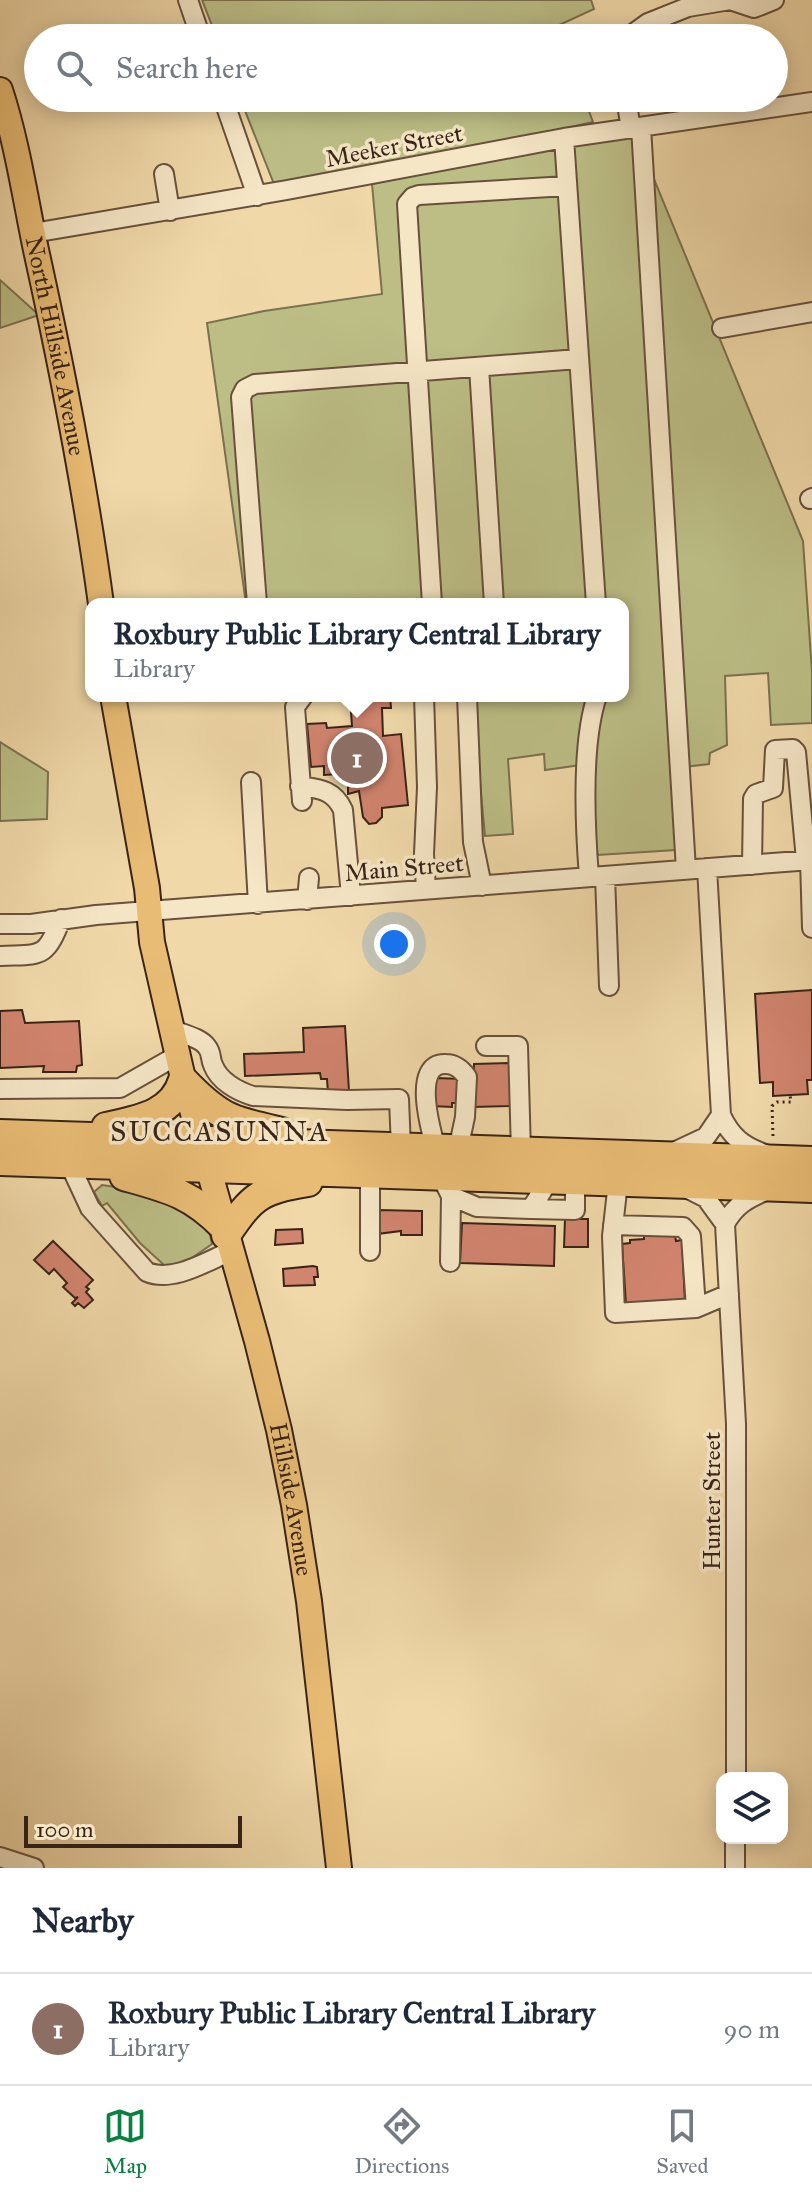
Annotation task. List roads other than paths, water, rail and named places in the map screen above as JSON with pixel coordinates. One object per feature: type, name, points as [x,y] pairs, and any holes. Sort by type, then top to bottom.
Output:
[{"type":"highway","points":[[181,1070],[211,1108],[223,1115],[341,1146]]},
{"type":"highway","points":[[73,1154],[152,1115],[174,1097],[181,1070]]},
{"type":"highway","points":[[0,1134],[73,1154],[180,1192],[201,1205],[227,1238],[245,1207],[264,1193],[292,1185],[367,1174],[447,1168],[521,1152],[812,1161]]},
{"type":"highway","points":[[0,1161],[73,1154],[202,1154],[341,1146],[401,1148],[447,1168],[562,1180],[678,1184],[777,1161]]},
{"type":"highway","points":[[202,1154],[367,1174]]},
{"type":"highway","points":[[777,1161],[812,1188]]},
{"type":"main road","name":"North Hillside Avenue","points":[[0,90],[13,136],[82,470],[100,598]]},
{"type":"main road","points":[[114,702],[152,942],[202,1154]]},
{"type":"main road","name":"Hillside Avenue","points":[[202,1154],[272,1401],[294,1505],[311,1616],[339,1868]]},
{"type":"street","points":[[188,0],[196,24]]},
{"type":"street","points":[[647,24],[688,7],[730,0],[754,8],[774,0]]},
{"type":"street","name":"Meeker Street","points":[[788,106],[812,102]]},
{"type":"street","points":[[228,112],[257,196]]},
{"type":"street","points":[[631,112],[636,128],[686,870]]},
{"type":"street","name":"Meeker Street","points":[[33,233],[257,196],[564,138],[744,112]]},
{"type":"street","points":[[564,138],[596,598]]},
{"type":"street","points":[[164,174],[170,211]]},
{"type":"street","points":[[432,598],[406,210],[409,200],[419,195],[567,186]]},
{"type":"street","points":[[722,328],[812,312]]},
{"type":"street","points":[[257,598],[241,397],[245,389],[255,384],[578,359]]},
{"type":"street","points":[[479,367],[494,598]]},
{"type":"street","points":[[299,702],[295,707],[301,793],[327,790],[339,801],[343,810],[351,896]]},
{"type":"street","points":[[424,702],[426,890]]},
{"type":"street","points":[[467,702],[473,842],[482,886]]},
{"type":"street","points":[[596,702],[591,722],[585,824],[597,877],[609,986]]},
{"type":"street","points":[[752,865],[753,799],[756,794],[773,788],[775,750],[793,749],[796,752],[809,860],[812,928]]},
{"type":"street","points":[[251,782],[258,904]]},
{"type":"street","name":"Main Street","points":[[0,924],[31,924],[149,911],[809,860]]},
{"type":"street","points":[[678,1184],[706,1198],[725,1224],[777,1161],[740,1143],[728,1131],[721,1115],[707,868]]},
{"type":"street","points":[[307,900],[309,878]]},
{"type":"street","points":[[0,956],[44,951],[51,944],[61,919]]},
{"type":"street","points":[[173,1030],[202,1042],[210,1049],[213,1067],[230,1086],[253,1096],[399,1099],[401,1148]]},
{"type":"street","points":[[486,1046],[518,1046],[521,1152]]},
{"type":"street","points":[[0,1089],[120,1088],[181,1070],[213,1067]]},
{"type":"street","points":[[659,1156],[680,1151],[703,1138],[721,1115]]},
{"type":"street","points":[[73,1154],[90,1208],[147,1272],[170,1275],[227,1238]]},
{"type":"street","points":[[447,1168],[477,1207],[531,1209],[575,1210],[562,1180],[531,1209]]},
{"type":"street","points":[[447,1168],[450,1262]]},
{"type":"street","points":[[367,1174],[370,1251]]},
{"type":"street","points":[[618,1182],[613,1225],[615,1313],[696,1308],[729,1294]]},
{"type":"street","name":"Hunter Street","points":[[725,1224],[736,1424],[736,1772]]},
{"type":"street","points":[[613,1225],[683,1227],[691,1236],[696,1308]]},
{"type":"street","points":[[735,1844],[735,1868]]},
{"type":"street","points":[[0,1857],[34,1868]]},
{"type":"place","name":"Roxbury Public Library Central Library","points":[[357,758]]},
{"type":"district","name":"SUCCASUNNA","points":[[220,1131]]}]
